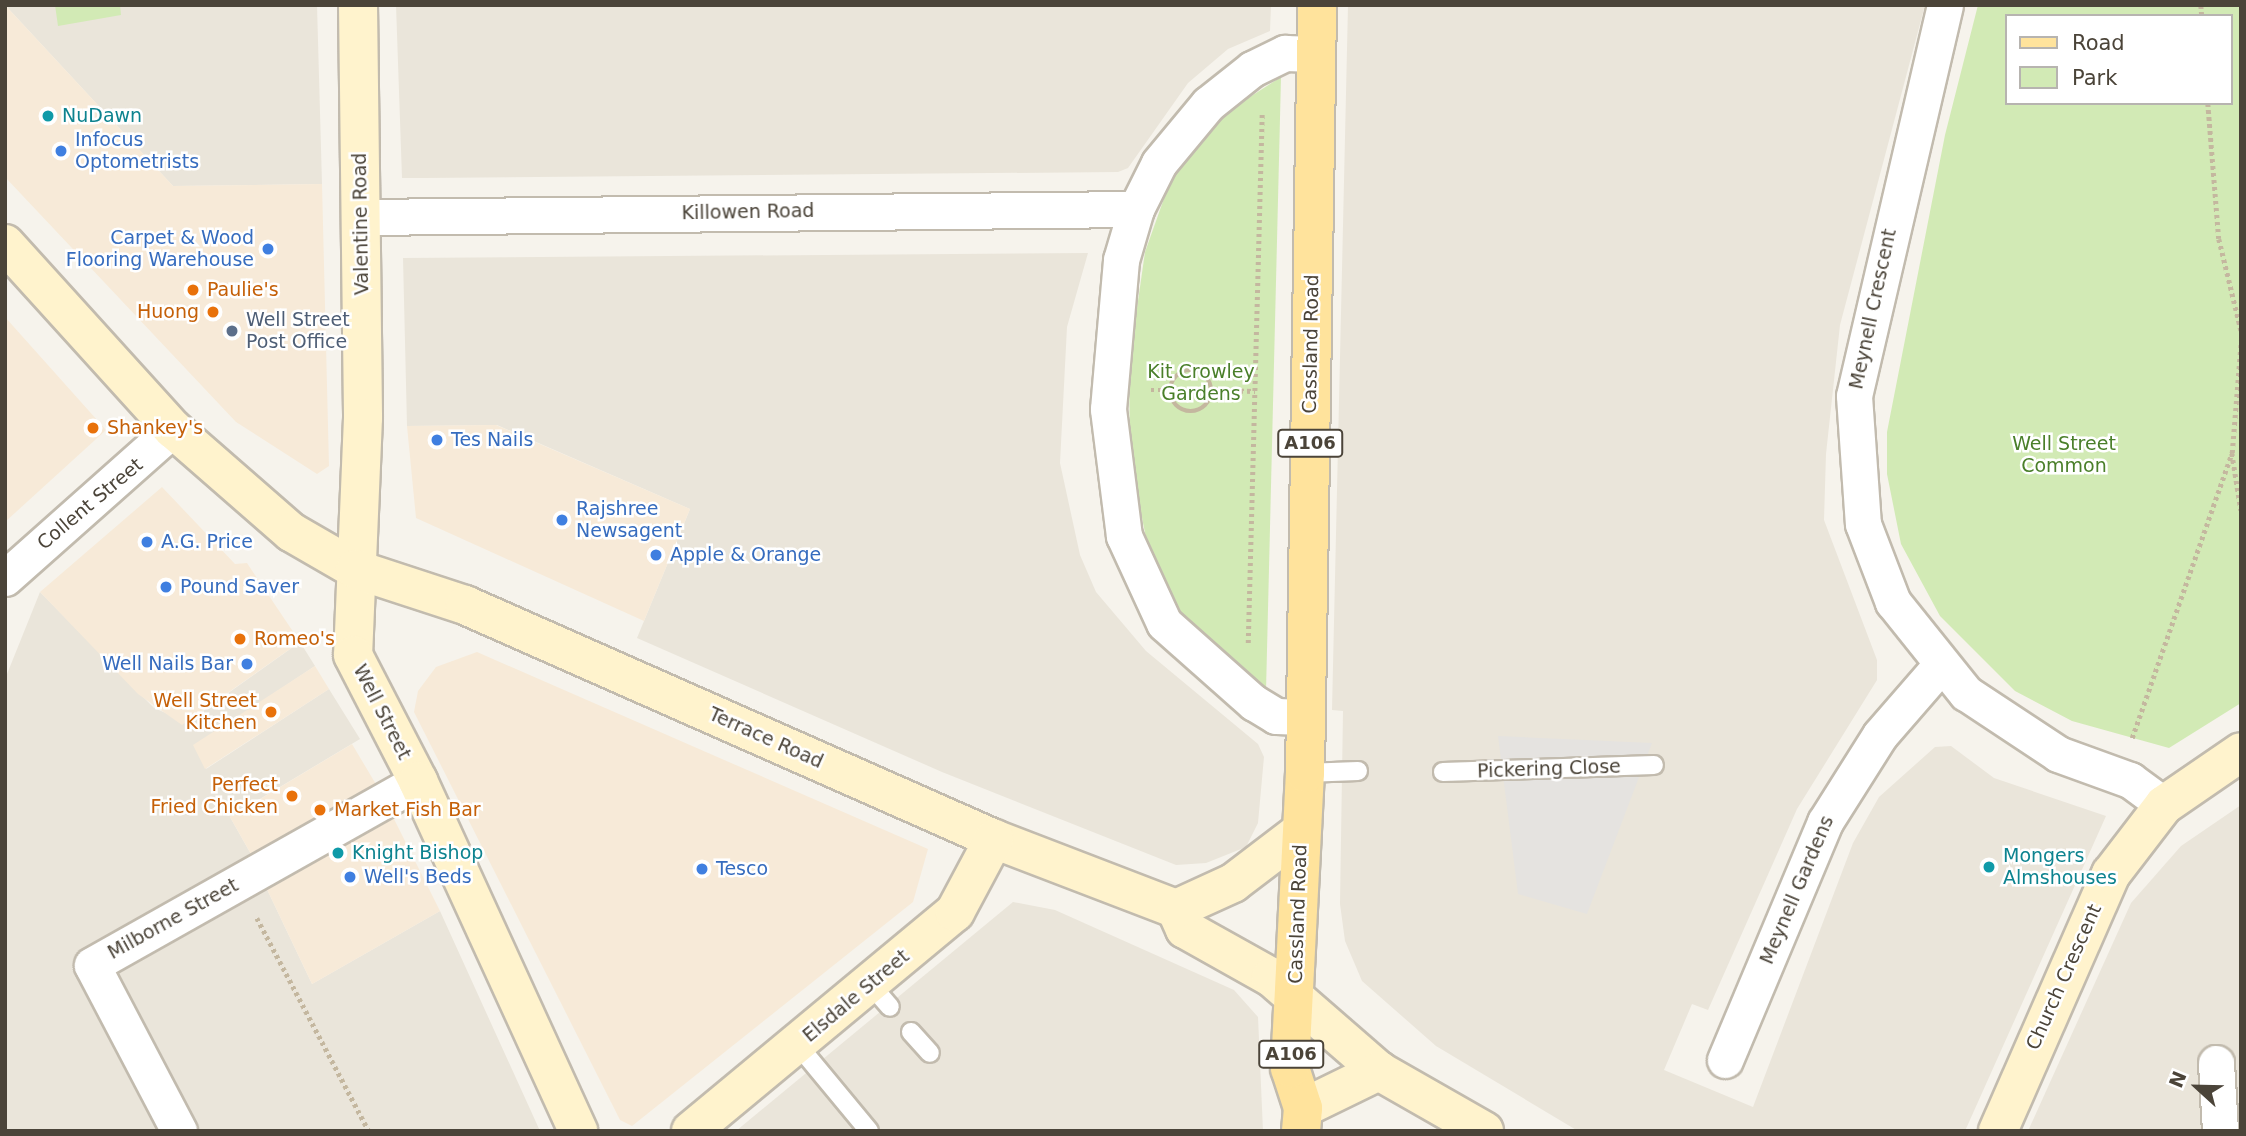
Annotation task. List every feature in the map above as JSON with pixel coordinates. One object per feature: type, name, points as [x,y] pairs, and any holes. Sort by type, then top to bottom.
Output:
[{"type":"main road","name":"Cassland Road","points":[[1302,1119],[1290,1068],[1296,998],[1304,773],[1317,5]]},
{"type":"street","name":"Valentine Road","points":[[355,569],[363,418],[358,5]]},
{"type":"street","name":"Meynell Crescent","points":[[1945,5],[1854,396],[1863,524],[1876,569],[1940,666],[1994,716],[2058,754],[2118,775],[2164,805]]},
{"type":"street","points":[[1304,717],[1276,716],[1234,689],[1164,622],[1139,577],[1113,486],[1111,330],[1136,209],[1182,133],[1252,69],[1285,53],[1316,54]]},
{"type":"street","name":"Killowen Road","points":[[361,217],[1136,209]]},
{"type":"street","points":[[5,244],[173,429],[261,512],[355,569]]},
{"type":"street","name":"Collent Street","points":[[5,578],[173,429]]},
{"type":"street","name":"Well Street","points":[[355,569],[357,672],[418,782],[579,1131]]},
{"type":"street","name":"Terrace Road","points":[[355,569],[465,604],[994,839],[1176,909]]},
{"type":"street","name":"Meynell Gardens","points":[[1726,1060],[1825,822],[1880,735],[1940,666]]},
{"type":"street","name":"Church Crescent","points":[[1998,1131],[2092,911],[2131,844],[2164,805],[2241,752]]},
{"type":"street","name":"Milborne Street","points":[[179,1131],[92,965],[418,782]]},
{"type":"street","points":[[1300,832],[1233,883],[1176,909],[1185,929],[1249,961],[1296,998],[1379,1071],[1484,1131]]},
{"type":"street","name":"Elsdale Street","points":[[691,1131],[797,1044],[880,996],[955,912],[994,839]]},
{"type":"street","points":[[2216,1063],[2220,1131]]},
{"type":"street","name":"Cassland Road","points":[[1302,1119],[1379,1071]]},
{"type":"lane","name":"Pickering Close","points":[[1443,772],[1654,765]]},
{"type":"lane","points":[[1304,773],[1358,771]]},
{"type":"lane","points":[[911,1032],[930,1053]]},
{"type":"lane","points":[[797,1044],[870,1131]]},
{"type":"path","points":[[1234,689],[1243,677],[1249,639],[1262,120],[1252,69]]},
{"type":"path","points":[[2208,105],[2219,239],[2241,330]]},
{"type":"path","points":[[1250,125],[1262,120]]},
{"type":"path","points":[[2241,340],[2232,453],[2241,510]]},
{"type":"path","points":[[1191,370],[1203,374],[1212,390],[1207,404],[1188,412],[1175,404],[1171,390],[1180,374],[1191,370]]},
{"type":"path","points":[[1140,390],[1171,390]]},
{"type":"path","points":[[1212,390],[1255,390]]},
{"type":"path","points":[[2118,775],[2232,453]]},
{"type":"path","points":[[1239,635],[1249,639]]},
{"type":"path","points":[[239,883],[369,1131]]},
{"type":"shaded area","points":[[5,5],[317,5],[322,184],[173,186]]},
{"type":"shaded area","points":[[5,5],[173,186],[322,184],[329,466],[317,474],[236,422],[5,177]]},
{"type":"shaded area","points":[[396,5],[1271,5],[1270,31],[1228,49],[1188,83],[1128,168],[1118,172],[402,178]]},
{"type":"shaded area","points":[[1348,5],[1925,5],[1840,325],[1826,454],[1824,520],[1877,660],[1877,680],[1797,809],[1708,1010],[1692,1004],[1664,1070],[1753,1107],[1853,843],[1879,797],[1935,747],[1951,746],[1994,778],[2106,816],[1965,1131],[1578,1131],[1436,1046],[1362,981],[1345,941],[1340,904],[1343,711],[1332,710]]},
{"type":"shaded area","points":[[1088,253],[1067,327],[1060,463],[1080,555],[1096,592],[1146,651],[1258,744],[1264,757],[1258,823],[1246,847],[1206,863],[1176,865],[942,772],[637,638],[690,509],[497,425],[407,426],[403,258]]},
{"type":"shaded area","points":[[5,317],[106,430],[5,522]]},
{"type":"shaded area","points":[[496,425],[690,509],[644,621],[416,518],[407,426]]},
{"type":"shaded area","points":[[162,487],[235,564],[247,563],[300,642],[182,725],[138,694],[40,592]]},
{"type":"shaded area","points":[[40,592],[154,708],[180,719],[203,711],[300,642],[315,666],[217,731],[206,769],[329,689],[360,739],[230,817],[256,863],[72,968],[83,988],[264,883],[312,984],[440,911],[540,1131],[5,1131],[5,679]]},
{"type":"shaded area","name":"Tesco","points":[[477,652],[928,849],[913,902],[632,1126],[620,1120],[414,712],[418,691],[436,667]]},
{"type":"shaded area","name":"Well Street Kitchen","points":[[315,666],[329,689],[205,769],[193,745]]},
{"type":"shaded area","points":[[1498,736],[1652,743],[1587,914],[1518,894]]},
{"type":"shaded area","points":[[352,744],[380,791],[256,863],[230,817]]},
{"type":"shaded area","points":[[2241,805],[2241,1131],[2028,1131],[2131,903],[2181,846]]},
{"type":"shaded area","points":[[389,809],[440,911],[312,984],[264,883]]},
{"type":"shaded area","points":[[1013,902],[1055,910],[1234,990],[1258,1017],[1263,1131],[736,1131]]},
{"type":"green space","points":[[55,5],[120,5],[121,15],[58,26]]},
{"type":"green space","name":"Well Street Common","points":[[1978,5],[2241,5],[2241,703],[2169,748],[2072,721],[2015,691],[1940,616],[1901,544],[1887,474],[1887,432],[1945,135]]},
{"type":"green space","name":"Kit Crowley Gardens","points":[[1281,77],[1266,691],[1188,625],[1149,553],[1130,457],[1129,364],[1145,252],[1172,176],[1228,111]]},
{"type":"place","name":"NuDawn","points":[[48,116]]},
{"type":"place","name":"Infocus Optometrists","points":[[61,151]]},
{"type":"place","name":"Carpet & Wood Flooring Warehouse","points":[[268,249]]},
{"type":"place","name":"Paulie's","points":[[193,290]]},
{"type":"place","name":"Huong","points":[[213,312]]},
{"type":"place","name":"Well Street Post Office","points":[[232,331]]},
{"type":"place","name":"Shankey's","points":[[93,428]]},
{"type":"place","name":"Tes Nails","points":[[437,440]]},
{"type":"place","name":"Rajshree Newsagent","points":[[562,520]]},
{"type":"place","name":"A.G. Price","points":[[147,542]]},
{"type":"place","name":"Apple & Orange","points":[[656,555]]},
{"type":"place","name":"Pound Saver","points":[[166,587]]},
{"type":"place","name":"Romeo's","points":[[240,639]]},
{"type":"place","name":"Well Nails Bar","points":[[247,664]]},
{"type":"place","name":"Well Street Kitchen","points":[[271,712]]},
{"type":"place","name":"Perfect Fried Chicken","points":[[292,796]]},
{"type":"place","name":"Market Fish Bar","points":[[320,810]]},
{"type":"place","name":"Knight Bishop","points":[[338,853]]},
{"type":"place","name":"Mongers Almshouses","points":[[1989,867]]},
{"type":"place","name":"Tesco","points":[[702,869]]},
{"type":"place","name":"Well's Beds","points":[[350,877]]}]
